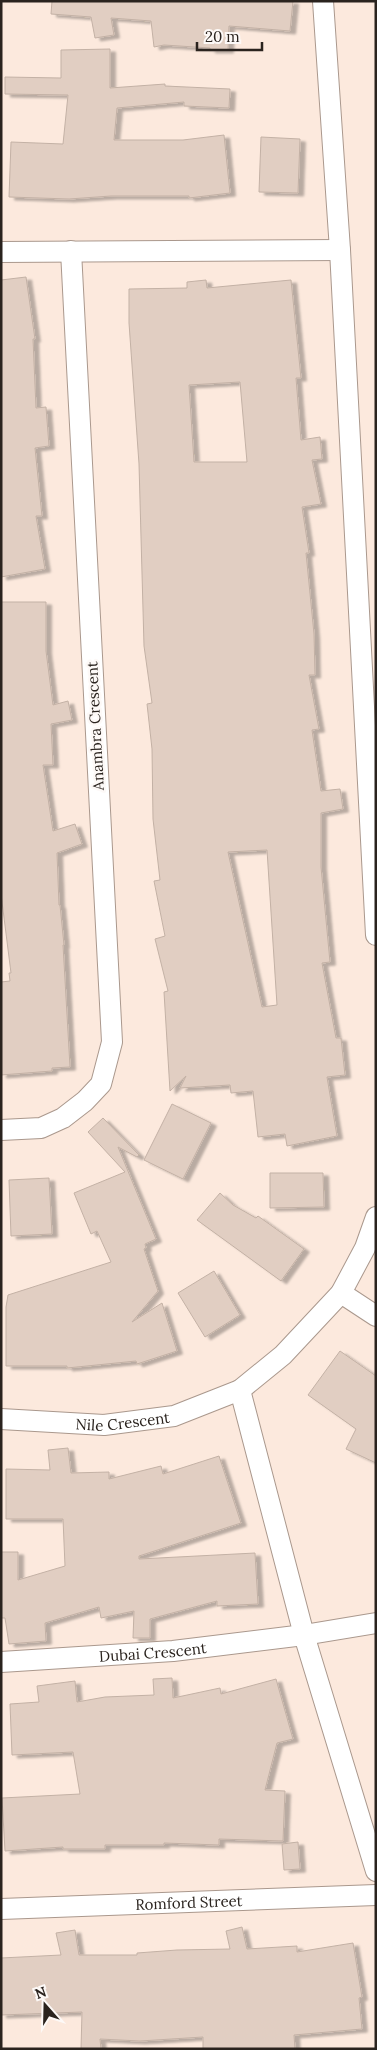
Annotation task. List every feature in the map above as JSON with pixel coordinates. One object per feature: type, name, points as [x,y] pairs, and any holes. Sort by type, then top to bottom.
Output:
[{"type":"street","points":[[323,1],[340,250],[376,936]]},
{"type":"street","points":[[1,252],[340,250]]},
{"type":"street","name":"Anambra Crescent","points":[[1,1130],[41,1128],[63,1118],[86,1101],[101,1084],[112,1042],[71,252]]},
{"type":"street","name":"Nile Crescent","points":[[1,1419],[104,1425],[174,1416],[240,1390],[283,1355],[341,1293],[365,1248],[376,1217]]},
{"type":"street","points":[[341,1293],[376,1316]]},
{"type":"street","points":[[240,1390],[304,1635],[376,1871]]},
{"type":"street","name":"Dubai Crescent","points":[[1,1662],[174,1651],[304,1635],[376,1623]]},
{"type":"street","name":"Romford Street","points":[[1,1909],[376,1895]]},
{"type":"building","points":[[52,1],[293,1],[290,31],[229,26],[228,50],[210,50],[210,48],[164,45],[154,47],[151,21],[111,18],[114,35],[95,38],[91,17],[51,14]]},
{"type":"building","points":[[110,49],[110,88],[165,84],[165,86],[230,89],[229,108],[184,106],[184,102],[117,108],[114,140],[183,140],[224,135],[230,193],[189,198],[189,196],[111,196],[69,199],[9,197],[11,142],[63,144],[68,95],[5,94],[5,77],[61,78],[61,50]]},
{"type":"building","points":[[261,137],[300,139],[298,193],[259,192]]},
{"type":"building","points":[[26,277],[35,339],[33,339],[36,408],[46,407],[49,446],[35,448],[42,516],[36,516],[45,569],[1,577],[1,280]]},
{"type":"building","points":[[206,280],[207,288],[291,280],[301,378],[296,378],[301,440],[320,437],[322,459],[312,460],[321,504],[302,507],[309,553],[306,553],[314,634],[315,675],[309,675],[319,729],[312,730],[321,791],[340,789],[343,809],[321,813],[321,867],[330,962],[322,963],[336,1038],[341,1038],[345,1075],[327,1077],[337,1136],[287,1146],[285,1134],[258,1137],[253,1091],[231,1093],[230,1085],[180,1088],[186,1076],[170,1091],[164,992],[168,991],[155,939],[165,936],[154,881],[160,880],[153,819],[152,749],[147,704],[152,703],[144,646],[139,464],[129,323],[129,289],[187,288],[187,282]],"holes":[[[240,382],[247,462],[194,462],[189,385]],[[267,850],[277,1005],[262,1007],[228,852]]]},
{"type":"building","points":[[1,602],[46,602],[46,651],[53,705],[68,701],[72,720],[51,724],[53,765],[43,765],[53,831],[75,824],[82,844],[57,853],[70,1067],[52,1068],[52,1071],[1,1075],[1,982],[10,981],[9,973],[11,973],[1,894]]},
{"type":"building","points":[[172,1104],[211,1123],[183,1179],[144,1160]]},
{"type":"building","points":[[103,1118],[139,1155],[137,1157],[118,1147],[156,1239],[145,1244],[146,1248],[144,1249],[158,1291],[132,1322],[162,1303],[177,1351],[137,1364],[136,1361],[67,1368],[67,1366],[6,1366],[6,1307],[8,1295],[111,1262],[97,1231],[91,1234],[74,1193],[125,1172],[88,1132]]},
{"type":"building","points":[[270,1173],[323,1173],[324,1207],[270,1208]]},
{"type":"building","points":[[49,1178],[52,1234],[11,1236],[9,1180]]},
{"type":"building","points":[[220,1193],[233,1205],[256,1218],[258,1216],[304,1249],[281,1281],[197,1220]]},
{"type":"building","points":[[214,1271],[240,1315],[205,1337],[178,1293]]},
{"type":"building","points":[[340,1351],[376,1376],[376,1463],[346,1449],[356,1429],[308,1395]]},
{"type":"building","points":[[68,1448],[71,1473],[109,1472],[109,1479],[161,1466],[163,1474],[219,1456],[241,1523],[139,1556],[139,1559],[255,1553],[258,1604],[217,1606],[217,1601],[150,1619],[150,1638],[133,1638],[134,1611],[101,1618],[99,1607],[45,1623],[46,1641],[9,1644],[5,1618],[1,1618],[1,1552],[18,1552],[18,1580],[65,1566],[63,1519],[6,1519],[6,1469],[50,1470],[48,1450]]},
{"type":"building","points":[[172,1678],[173,1698],[220,1688],[221,1694],[276,1679],[293,1739],[277,1743],[265,1790],[285,1791],[283,1841],[219,1839],[219,1845],[164,1843],[164,1845],[105,1845],[105,1849],[63,1849],[63,1847],[5,1851],[2,1798],[80,1794],[73,1752],[12,1755],[10,1704],[39,1702],[37,1686],[75,1681],[77,1702],[105,1697],[154,1695],[153,1679]]},
{"type":"building","points":[[298,1842],[300,1869],[284,1870],[282,1844]]},
{"type":"building","points":[[242,1927],[247,1949],[297,1946],[297,1952],[353,1943],[362,1997],[359,1998],[362,2029],[294,2035],[295,2049],[203,2049],[203,2037],[140,2041],[100,2039],[101,2049],[81,2049],[82,2012],[1,2015],[1,1958],[61,1955],[56,1933],[75,1930],[79,1955],[137,1955],[137,1953],[177,1950],[230,1949],[226,1931]]}]
